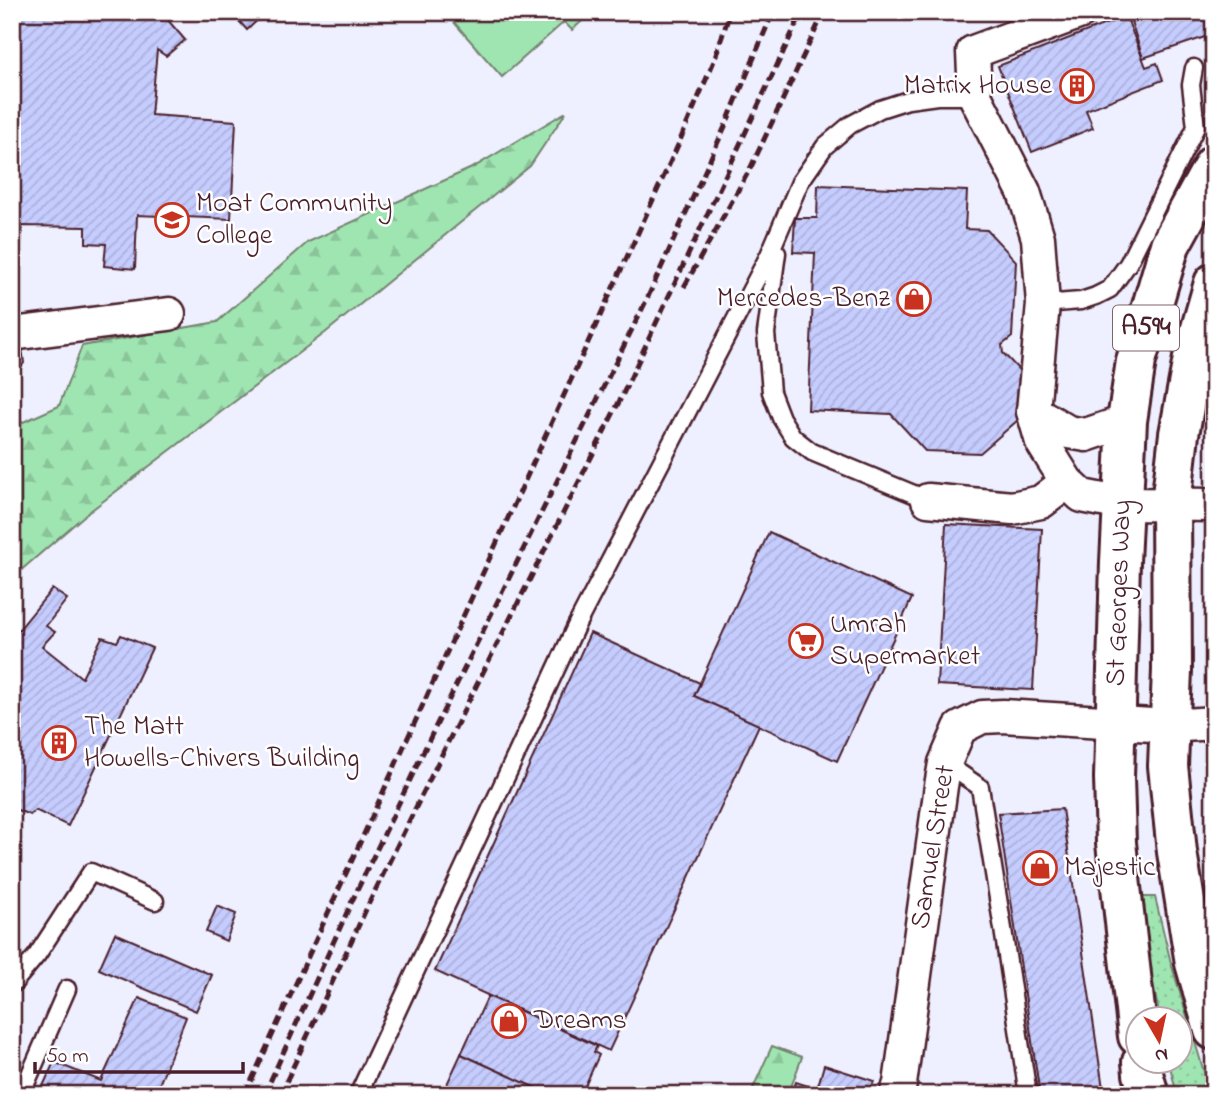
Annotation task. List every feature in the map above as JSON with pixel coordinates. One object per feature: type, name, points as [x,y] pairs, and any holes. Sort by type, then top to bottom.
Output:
[{"type":"main road","name":"St Georges Way","points":[[1135,1006],[1116,844],[1114,778],[1127,421],[1136,360],[1170,245],[1214,165]]},
{"type":"main road","name":"St Georges Way","points":[[1214,282],[1192,366],[1171,503],[1172,670],[1168,766],[1177,852],[1195,963],[1214,1030]]},
{"type":"main road","points":[[1144,1076],[1149,1095]]},
{"type":"street","points":[[1081,12],[973,52],[975,96],[1024,192],[1038,238],[1043,304],[1033,411],[1042,442],[1067,482],[1082,496],[1123,504],[1214,505]]},
{"type":"street","points":[[12,334],[169,314]]},
{"type":"street","points":[[1033,411],[1068,432],[1086,435],[1127,421]]},
{"type":"street","points":[[928,500],[1012,508],[1041,502],[1067,482]]},
{"type":"street","name":"Samuel Street","points":[[896,1095],[900,1084],[945,762],[960,728],[982,717],[1003,716],[1169,726],[1214,723]]},
{"type":"lane","points":[[1043,304],[1081,301],[1096,296],[1110,289],[1128,264],[1196,127],[1191,85],[1194,68]]},
{"type":"lane","points":[[358,1095],[578,624],[769,255],[800,182],[825,146],[849,125],[880,109],[908,100],[937,96],[975,96]]},
{"type":"lane","points":[[769,255],[776,253],[765,333],[771,392],[781,418],[793,437],[812,452],[928,500]]},
{"type":"lane","points":[[945,762],[980,787],[1028,1095]]},
{"type":"lane","points":[[12,985],[37,955],[91,872],[155,901]]},
{"type":"lane","points":[[21,1095],[67,989]]},
{"type":"green space","points":[[445,12],[592,12],[572,30],[564,22],[502,77]]},
{"type":"green space","points":[[566,112],[530,166],[325,333],[85,515],[12,578],[12,427],[59,406],[82,346],[217,322],[308,242],[474,167]]},
{"type":"green space","points":[[1140,897],[1155,897],[1184,1006],[1157,1006]]},
{"type":"green space","points":[[1194,1039],[1211,1095],[1177,1095],[1172,1076],[1194,1076]]},
{"type":"green space","points":[[772,1046],[802,1057],[788,1095],[750,1095]]},
{"type":"building","points":[[12,12],[161,12],[185,40],[166,56],[157,50],[151,115],[236,121],[231,219],[137,215],[135,269],[104,266],[106,244],[86,243],[86,227],[22,226],[21,246],[12,246]]},
{"type":"building","points":[[231,12],[266,12],[247,30]]},
{"type":"building","points":[[1128,12],[1214,12],[1214,50],[1208,36],[1143,58]]},
{"type":"building","name":"Matrix House","points":[[1126,16],[1146,67],[1157,63],[1163,80],[1086,110],[1093,128],[1032,152],[998,66]]},
{"type":"building","name":"Mercedes-Benz","points":[[818,185],[967,191],[965,229],[987,230],[1016,261],[1012,337],[1002,345],[1003,353],[1020,371],[1018,420],[980,453],[925,451],[891,414],[808,410],[815,253],[793,252],[795,218],[817,218]]},
{"type":"building","points":[[21,339],[24,363],[12,378],[12,341]]},
{"type":"building","points":[[946,524],[1042,529],[1033,690],[937,685]]},
{"type":"building","name":"Umrah Supermarket","points":[[769,532],[912,598],[837,761],[694,696]]},
{"type":"building","name":"The Matt Howells-Chivers Building","points":[[52,589],[67,599],[46,626],[55,632],[42,646],[82,678],[102,637],[117,642],[121,635],[152,648],[68,826],[35,810],[30,815],[12,808],[12,638]]},
{"type":"building","points":[[590,633],[700,683],[694,696],[759,725],[609,1051],[435,971]]},
{"type":"building","points":[[1062,809],[1104,1095],[1040,1095],[998,813]]},
{"type":"building","points":[[217,906],[236,914],[226,941],[206,932]]},
{"type":"building","points":[[115,933],[212,975],[196,1011],[99,969]]},
{"type":"building","name":"Dreams","points":[[488,996],[597,1046],[594,1052],[599,1055],[581,1095],[551,1095],[461,1054]]},
{"type":"building","points":[[139,998],[186,1017],[155,1095],[39,1095],[54,1062],[101,1081]]},
{"type":"building","points":[[461,1054],[551,1095],[442,1095]]},
{"type":"building","points":[[824,1065],[874,1081],[869,1095],[792,1095],[796,1082],[817,1089]]},
{"type":"railway","points":[[245,1095],[678,145],[714,61],[730,12]]},
{"type":"railway","points":[[264,1095],[431,736],[647,299],[773,12]]},
{"type":"railway","points":[[280,1095],[369,903],[621,398],[802,12]]},
{"type":"railway","points":[[684,287],[751,167],[824,12]]},
{"type":"place","name":"Matrix House","points":[[1077,86]]},
{"type":"place","name":"Moat Community College","points":[[172,220]]},
{"type":"place","name":"Mercedes-Benz","points":[[914,299]]},
{"type":"place","name":"Umrah Supermarket","points":[[806,641]]},
{"type":"place","name":"The Matt Howells-Chivers Building","points":[[59,743]]},
{"type":"place","name":"Majestic","points":[[1040,868]]},
{"type":"place","name":"Dreams","points":[[509,1021]]}]
